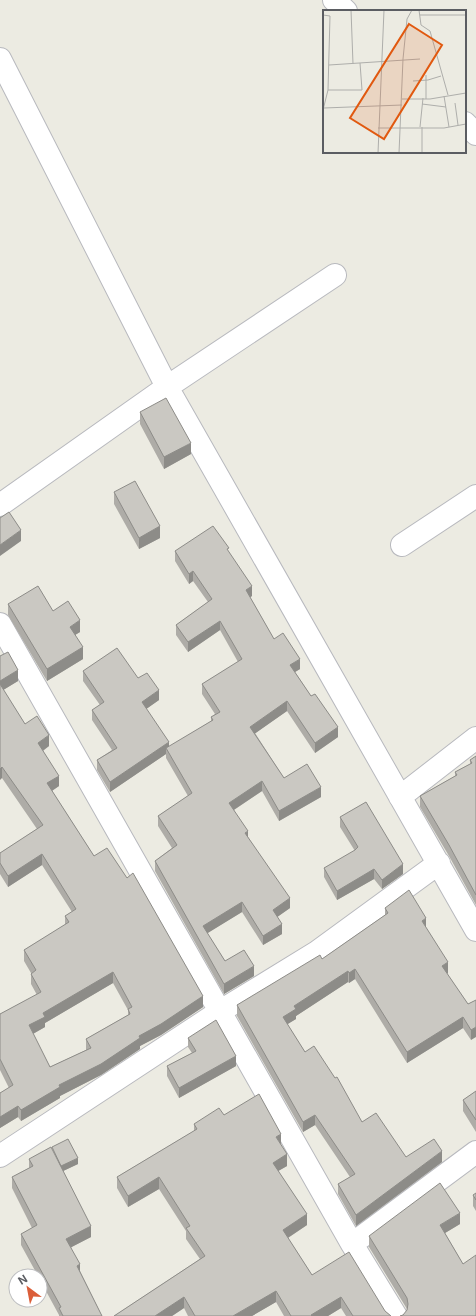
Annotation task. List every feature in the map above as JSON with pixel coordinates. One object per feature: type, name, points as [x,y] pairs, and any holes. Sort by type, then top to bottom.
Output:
[{"type":"street","points":[[334,0],[345,10]]},
{"type":"street","points":[[0,59],[167,387],[476,930]]},
{"type":"street","points":[[466,124],[476,134]]},
{"type":"street","points":[[0,505],[167,387],[335,275]]},
{"type":"street","points":[[402,545],[476,496]]},
{"type":"street","points":[[0,624],[219,1012],[352,1244],[396,1316]]},
{"type":"street","points":[[400,796],[476,738]]},
{"type":"street","points":[[0,1156],[219,1012],[317,952],[439,863]]},
{"type":"street","points":[[352,1244],[476,1152]]},
{"type":"building","points":[[166,398],[191,443],[164,457],[140,412]]},
{"type":"building","points":[[135,481],[160,526],[139,538],[114,492]]},
{"type":"building","points":[[9,512],[21,530],[0,545],[0,518]]},
{"type":"building","points":[[213,526],[229,548],[227,549],[252,586],[246,590],[274,639],[283,633],[300,659],[290,665],[311,696],[315,694],[338,727],[315,743],[287,701],[250,727],[284,778],[307,764],[321,787],[279,811],[262,781],[229,803],[248,831],[245,833],[290,898],[273,910],[282,924],[263,936],[242,902],[203,926],[225,961],[244,950],[254,966],[224,984],[155,861],[177,845],[158,816],[192,793],[166,748],[213,720],[211,717],[220,712],[202,684],[242,659],[220,621],[188,642],[176,625],[212,599],[193,571],[189,574],[175,551]]},
{"type":"building","points":[[38,586],[53,611],[68,601],[80,620],[70,627],[83,647],[47,669],[8,604]]},
{"type":"building","points":[[117,648],[138,678],[147,673],[159,690],[142,702],[169,742],[110,782],[97,760],[117,748],[92,710],[104,702],[83,671]]},
{"type":"building","points":[[8,652],[18,670],[0,681],[0,656]]},
{"type":"building","points":[[0,684],[25,724],[37,716],[49,735],[38,743],[59,776],[47,783],[94,856],[107,848],[127,878],[133,873],[203,996],[161,1024],[139,1036],[140,1038],[101,1064],[59,1085],[60,1087],[21,1110],[18,1106],[0,1117],[0,1093],[13,1085],[0,1059],[0,1014],[41,992],[31,974],[36,970],[24,950],[69,922],[65,916],[76,909],[42,854],[8,876],[0,863],[0,853],[43,825],[2,767],[0,769]],"holes":[[[113,972],[132,1007],[128,1009],[130,1014],[86,1039],[91,1048],[50,1067],[29,1025],[45,1017],[43,1013]]]},
{"type":"building","points":[[476,756],[476,895],[420,796],[457,775],[455,772],[472,763],[470,760]]},
{"type":"building","points":[[366,802],[403,864],[382,880],[374,869],[337,891],[324,868],[358,847],[340,817]]},
{"type":"building","points":[[409,890],[426,918],[422,921],[448,962],[442,966],[468,1004],[476,1000],[476,1027],[471,1030],[463,1017],[407,1052],[355,969],[349,973],[348,971],[294,1006],[296,1009],[283,1017],[305,1052],[314,1046],[335,1078],[337,1077],[362,1122],[376,1113],[406,1157],[434,1139],[442,1151],[356,1215],[338,1184],[355,1174],[315,1115],[303,1122],[237,1005],[320,955],[322,959],[388,913],[385,908]]},
{"type":"building","points":[[216,1020],[236,1056],[179,1088],[167,1066],[196,1051],[188,1038]]},
{"type":"building","points":[[476,1091],[476,1120],[463,1100]]},
{"type":"building","points":[[259,1094],[281,1134],[276,1137],[287,1154],[273,1163],[307,1214],[283,1230],[312,1275],[349,1252],[385,1311],[391,1316],[353,1316],[341,1297],[311,1315],[312,1316],[291,1316],[276,1291],[233,1316],[195,1316],[184,1297],[155,1316],[114,1316],[205,1256],[186,1228],[190,1226],[159,1177],[128,1196],[117,1177],[197,1129],[194,1124],[219,1108],[224,1115]]},
{"type":"building","points":[[68,1139],[78,1158],[61,1166],[52,1147]]},
{"type":"building","points":[[51,1147],[91,1226],[66,1239],[80,1264],[77,1266],[102,1316],[63,1316],[59,1308],[61,1307],[48,1283],[48,1268],[40,1268],[21,1234],[37,1225],[12,1177],[33,1166],[29,1159]]},
{"type":"building","points":[[440,1183],[460,1213],[440,1225],[463,1264],[476,1255],[476,1316],[400,1316],[407,1310],[407,1298],[369,1236]]},
{"type":"building","points":[[476,1193],[476,1200],[473,1195]]}]
